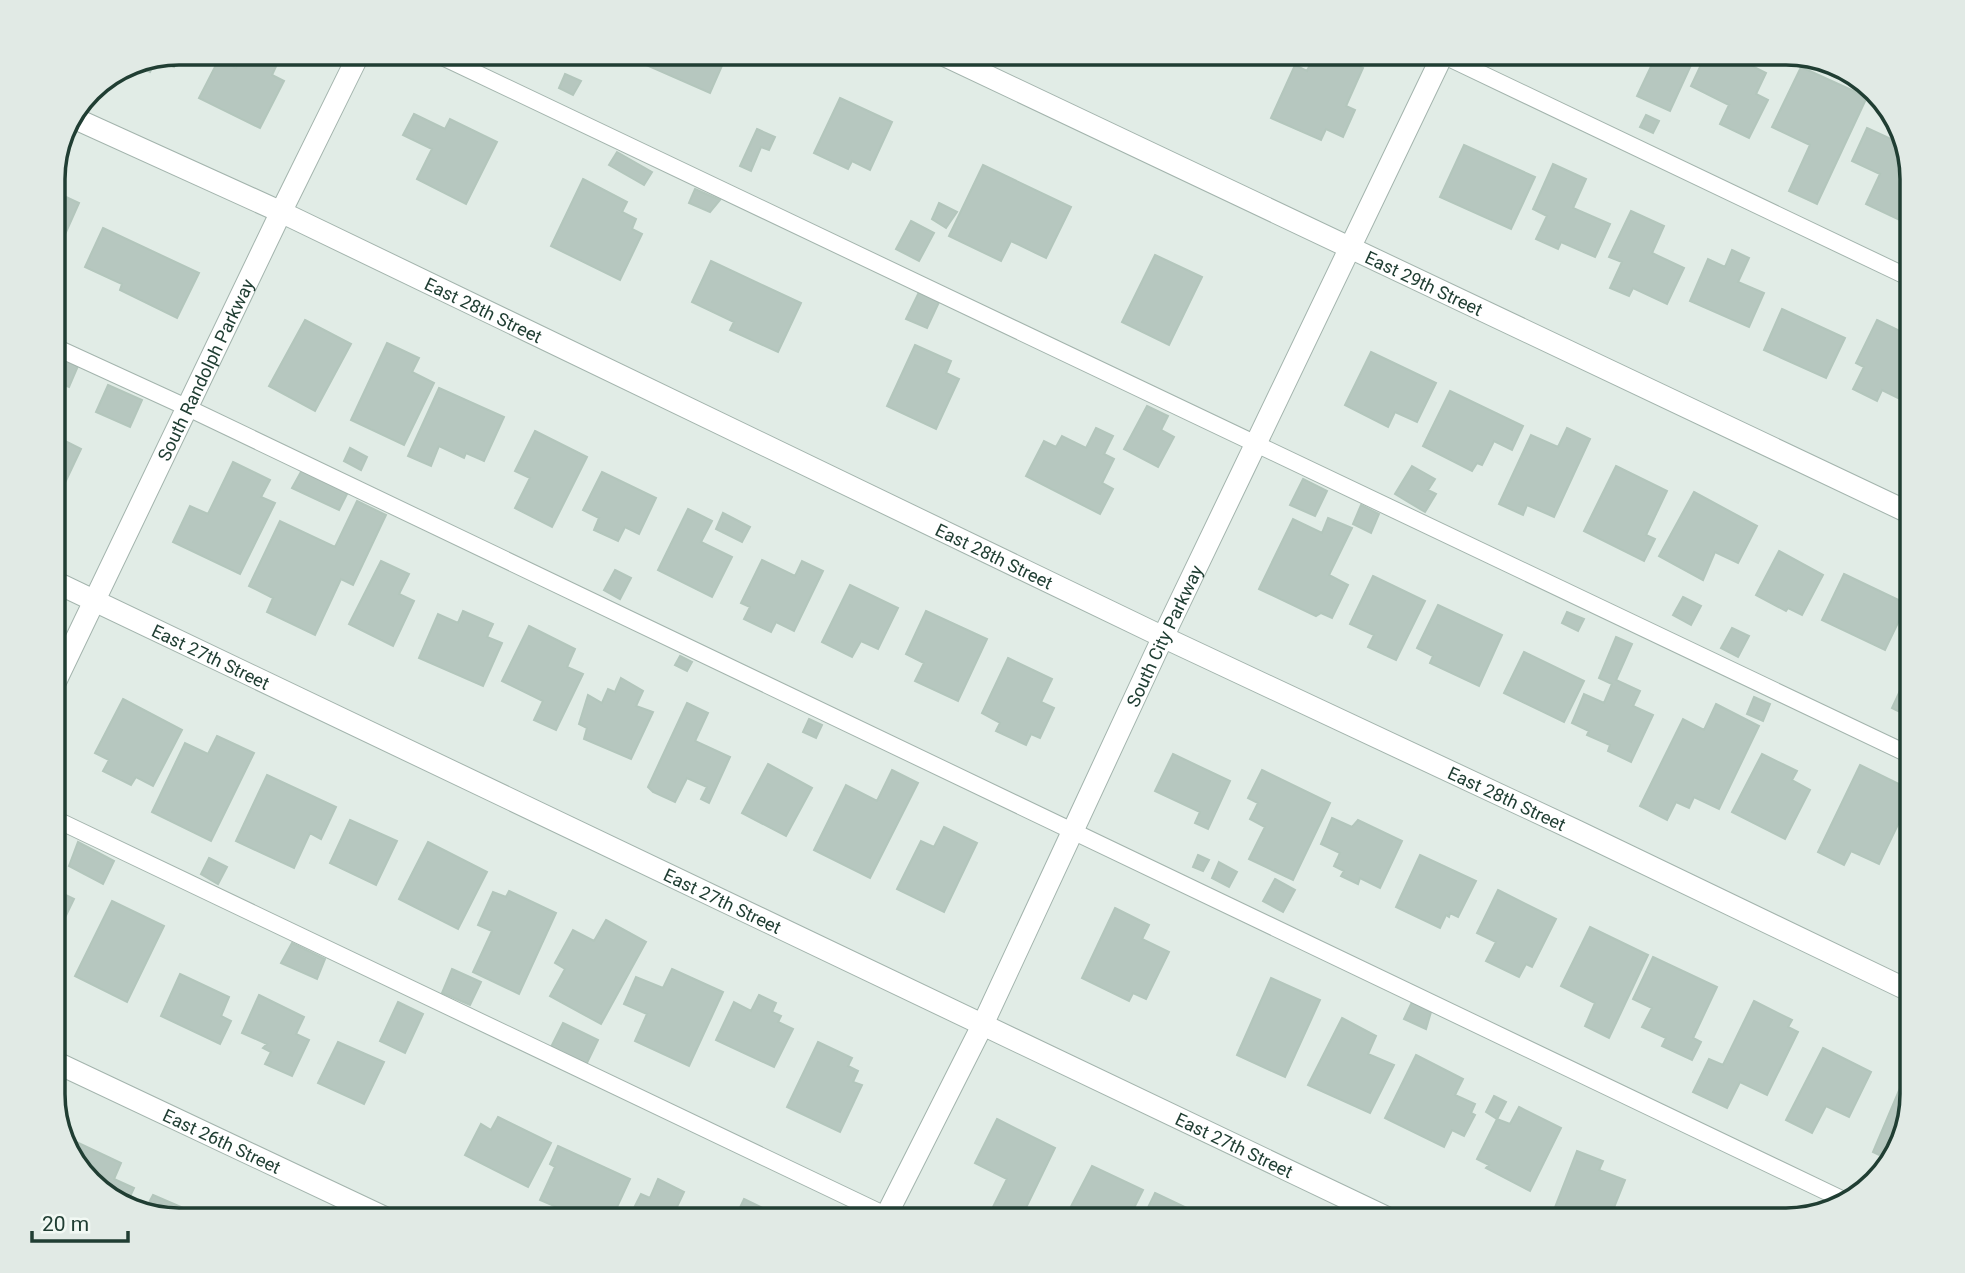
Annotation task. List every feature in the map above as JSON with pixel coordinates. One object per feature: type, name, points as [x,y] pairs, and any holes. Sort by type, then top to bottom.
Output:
[{"type":"street","name":"South Randolph Parkway","points":[[65,661],[354,65]]},
{"type":"street","name":"East 29th Street","points":[[965,65],[1900,508]]},
{"type":"street","name":"South City Parkway","points":[[894,1208],[984,1024],[1163,637],[1436,65]]},
{"type":"street","name":"East 28th Street","points":[[81,122],[281,212],[1163,637],[1900,986]]},
{"type":"street","name":"East 27th Street","points":[[65,587],[1367,1208]]},
{"type":"street","name":"East 26th Street","points":[[65,1067],[365,1208]]},
{"type":"lane","points":[[459,65],[1900,749]]},
{"type":"lane","points":[[1464,65],[1900,273]]},
{"type":"lane","points":[[65,352],[1836,1197]]},
{"type":"lane","points":[[65,824],[866,1208]]},
{"type":"building","points":[[216,65],[230,65],[236,68],[237,65],[277,65],[272,75],[284,81],[260,128],[199,98]]},
{"type":"building","points":[[646,65],[722,65],[710,93]]},
{"type":"building","points":[[1295,65],[1307,71],[1310,65],[1357,65],[1363,68],[1346,106],[1355,110],[1343,137],[1326,129],[1321,140],[1271,118]]},
{"type":"building","points":[[1652,65],[1691,65],[1670,111],[1637,96]]},
{"type":"building","points":[[1701,65],[1750,65],[1766,73],[1756,94],[1768,100],[1749,138],[1720,124],[1729,105],[1691,86]]},
{"type":"building","points":[[1801,67],[1866,98],[1817,204],[1789,191],[1810,145],[1772,127]]},
{"type":"building","points":[[565,74],[581,81],[573,95],[559,88]]},
{"type":"building","points":[[840,98],[892,122],[870,170],[852,161],[848,169],[814,153]]},
{"type":"building","points":[[414,114],[445,129],[450,119],[497,142],[466,204],[417,179],[432,149],[403,135]]},
{"type":"building","points":[[1646,115],[1659,121],[1653,133],[1640,127]]},
{"type":"building","points":[[1867,128],[1892,139],[1899,164],[1900,220],[1866,204],[1880,174],[1852,161]]},
{"type":"building","points":[[757,129],[775,137],[769,150],[761,147],[751,171],[740,166]]},
{"type":"building","points":[[1464,145],[1535,177],[1511,229],[1440,197]]},
{"type":"building","points":[[617,152],[652,172],[644,185],[609,165]]},
{"type":"building","points":[[1553,164],[1586,179],[1573,208],[1610,224],[1595,257],[1561,242],[1558,249],[1536,239],[1547,216],[1533,209]]},
{"type":"building","points":[[983,165],[1071,207],[1046,258],[1011,241],[1001,261],[949,236]]},
{"type":"building","points":[[583,179],[627,202],[622,212],[636,219],[632,229],[642,234],[620,280],[551,246]]},
{"type":"building","points":[[695,189],[720,200],[710,212],[689,203]]},
{"type":"building","points":[[65,197],[79,203],[65,234]]},
{"type":"building","points":[[939,203],[957,212],[946,228],[932,219]]},
{"type":"building","points":[[1631,211],[1664,226],[1652,253],[1684,268],[1667,304],[1633,288],[1629,296],[1610,288],[1622,262],[1609,257]]},
{"type":"building","points":[[911,221],[934,233],[919,261],[896,249]]},
{"type":"building","points":[[103,228],[199,273],[177,318],[120,290],[122,284],[85,267]]},
{"type":"building","points":[[1732,250],[1749,258],[1738,282],[1764,293],[1749,327],[1690,301],[1708,259],[1725,267]]},
{"type":"building","points":[[1155,255],[1202,277],[1169,345],[1122,322]]},
{"type":"building","points":[[711,261],[801,303],[778,352],[730,330],[734,322],[692,302]]},
{"type":"building","points":[[920,290],[940,300],[927,328],[906,319]]},
{"type":"building","points":[[1782,309],[1845,338],[1826,378],[1764,350]]},
{"type":"building","points":[[305,320],[351,344],[315,411],[269,386]]},
{"type":"building","points":[[1877,320],[1900,331],[1900,399],[1882,390],[1877,401],[1853,389],[1864,367],[1856,363]]},
{"type":"building","points":[[387,343],[419,358],[412,372],[434,383],[404,445],[351,420]]},
{"type":"building","points":[[915,345],[951,361],[946,373],[959,379],[936,429],[887,406]]},
{"type":"building","points":[[1371,352],[1436,383],[1417,422],[1395,412],[1388,427],[1345,405]]},
{"type":"building","points":[[65,360],[78,366],[69,387],[65,385]]},
{"type":"building","points":[[108,385],[142,400],[130,427],[96,412]]},
{"type":"building","points":[[439,388],[504,417],[484,461],[466,453],[464,458],[439,446],[431,466],[408,456]]},
{"type":"building","points":[[1450,391],[1523,426],[1512,450],[1494,441],[1482,465],[1477,463],[1472,471],[1423,446]]},
{"type":"building","points":[[1147,406],[1168,416],[1161,430],[1174,437],[1158,467],[1124,449]]},
{"type":"building","points":[[1096,428],[1113,436],[1104,454],[1114,459],[1102,483],[1113,489],[1100,514],[1026,476],[1044,441],[1056,447],[1062,436],[1086,448]]},
{"type":"building","points":[[1567,428],[1590,439],[1554,517],[1527,505],[1523,515],[1499,504],[1531,435],[1558,447]]},
{"type":"building","points":[[535,431],[587,457],[552,527],[515,508],[530,478],[515,471]]},
{"type":"building","points":[[65,441],[81,449],[65,483]]},
{"type":"building","points":[[350,448],[367,457],[361,470],[344,461]]},
{"type":"building","points":[[233,462],[270,480],[261,497],[275,503],[240,574],[173,542],[190,506],[208,514]]},
{"type":"building","points":[[1412,466],[1435,479],[1428,490],[1436,494],[1425,512],[1395,494]]},
{"type":"building","points":[[1616,466],[1667,491],[1646,535],[1655,539],[1644,561],[1584,531]]},
{"type":"building","points":[[302,470],[348,492],[339,510],[292,488]]},
{"type":"building","points":[[602,472],[656,498],[639,534],[625,527],[618,541],[594,530],[599,518],[583,510]]},
{"type":"building","points":[[1303,479],[1327,491],[1315,516],[1290,505]]},
{"type":"building","points":[[1694,492],[1757,526],[1738,563],[1715,552],[1703,580],[1659,556]]},
{"type":"building","points":[[357,501],[386,515],[353,585],[341,579],[315,635],[267,612],[273,598],[249,586],[280,521],[335,547]]},
{"type":"building","points":[[1361,505],[1379,514],[1371,533],[1353,524]]},
{"type":"building","points":[[688,509],[712,521],[701,542],[732,557],[712,597],[658,570]]},
{"type":"building","points":[[723,513],[750,527],[742,542],[716,529]]},
{"type":"building","points":[[1328,518],[1352,528],[1329,575],[1348,585],[1332,618],[1321,613],[1316,616],[1259,589],[1293,519],[1322,533]]},
{"type":"building","points":[[1779,551],[1823,575],[1802,615],[1788,608],[1786,611],[1756,595]]},
{"type":"building","points":[[762,560],[795,576],[802,561],[823,571],[794,631],[776,622],[771,632],[744,619],[750,607],[741,603]]},
{"type":"building","points":[[381,561],[409,574],[399,594],[414,601],[393,646],[349,624]]},
{"type":"building","points":[[615,570],[631,578],[620,599],[604,590]]},
{"type":"building","points":[[1844,574],[1900,601],[1900,619],[1885,650],[1822,620]]},
{"type":"building","points":[[1373,576],[1425,601],[1396,660],[1368,647],[1374,635],[1350,624]]},
{"type":"building","points":[[850,585],[898,608],[878,649],[861,641],[852,657],[822,642]]},
{"type":"building","points":[[1683,597],[1701,606],[1691,625],[1673,615]]},
{"type":"building","points":[[1438,605],[1502,635],[1479,686],[1430,663],[1433,656],[1417,648]]},
{"type":"building","points":[[463,611],[493,624],[487,637],[502,643],[483,686],[419,658],[438,614],[458,623]]},
{"type":"building","points":[[926,611],[987,639],[958,701],[915,681],[924,663],[906,654]]},
{"type":"building","points":[[1567,612],[1584,619],[1578,631],[1562,623]]},
{"type":"building","points":[[529,626],[575,649],[567,667],[583,674],[556,730],[534,720],[543,701],[502,681]]},
{"type":"building","points":[[1732,628],[1749,636],[1738,657],[1721,648]]},
{"type":"building","points":[[1616,637],[1632,644],[1616,680],[1640,691],[1633,706],[1653,715],[1631,762],[1608,751],[1610,745],[1587,735],[1589,731],[1572,723],[1584,694],[1604,703],[1612,684],[1599,678]]},
{"type":"building","points":[[1524,652],[1584,681],[1564,722],[1504,693]]},
{"type":"building","points":[[680,656],[692,662],[687,671],[675,665]]},
{"type":"building","points":[[1008,658],[1052,679],[1041,702],[1054,708],[1040,738],[1031,734],[1026,745],[996,731],[1000,723],[982,713]]},
{"type":"building","points":[[621,678],[643,691],[636,706],[653,712],[631,759],[584,739],[587,728],[579,724],[588,695],[602,703],[608,689],[615,692]]},
{"type":"building","points":[[1900,691],[1900,712],[1892,708]]},
{"type":"building","points":[[1754,697],[1770,704],[1763,721],[1747,714]]},
{"type":"building","points":[[123,699],[182,730],[153,786],[136,777],[131,785],[103,771],[109,760],[95,753]]},
{"type":"building","points":[[687,703],[708,713],[695,741],[730,757],[709,803],[701,799],[707,787],[687,778],[675,802],[648,787]]},
{"type":"building","points":[[1716,704],[1759,726],[1719,809],[1694,797],[1689,808],[1676,802],[1667,820],[1640,806],[1683,719],[1704,730]]},
{"type":"building","points":[[809,719],[822,725],[816,738],[803,732]]},
{"type":"building","points":[[217,736],[254,753],[211,841],[152,812],[185,743],[208,754]]},
{"type":"building","points":[[1173,754],[1230,781],[1208,829],[1195,823],[1200,812],[1155,791]]},
{"type":"building","points":[[1762,754],[1797,771],[1792,780],[1810,790],[1785,839],[1732,812]]},
{"type":"building","points":[[768,764],[812,788],[786,836],[742,813]]},
{"type":"building","points":[[1860,765],[1900,785],[1900,821],[1879,864],[1851,851],[1844,865],[1818,852]]},
{"type":"building","points":[[892,770],[918,783],[870,878],[814,850],[846,785],[877,801]]},
{"type":"building","points":[[1262,770],[1330,803],[1293,880],[1249,859],[1265,827],[1250,819],[1258,803],[1248,798]]},
{"type":"building","points":[[267,775],[336,807],[321,839],[310,833],[294,868],[236,841]]},
{"type":"building","points":[[1332,818],[1352,827],[1358,820],[1402,841],[1380,888],[1360,878],[1358,884],[1341,876],[1344,871],[1334,866],[1340,853],[1321,844]]},
{"type":"building","points":[[350,820],[397,841],[376,885],[330,863]]},
{"type":"building","points":[[944,827],[977,843],[944,912],[897,889],[921,841],[934,847]]},
{"type":"building","points":[[78,842],[114,861],[103,884],[69,866]]},
{"type":"building","points":[[428,842],[487,872],[458,929],[399,899]]},
{"type":"building","points":[[1198,855],[1209,860],[1203,871],[1193,867]]},
{"type":"building","points":[[1420,855],[1476,881],[1458,917],[1450,913],[1449,917],[1446,915],[1440,928],[1396,907]]},
{"type":"building","points":[[209,858],[227,867],[218,884],[201,874]]},
{"type":"building","points":[[1219,862],[1237,872],[1229,887],[1212,878]]},
{"type":"building","points":[[1275,879],[1295,890],[1283,912],[1263,901]]},
{"type":"building","points":[[1498,890],[1556,919],[1532,967],[1526,964],[1519,977],[1486,961],[1496,942],[1477,933]]},
{"type":"building","points":[[509,891],[556,913],[519,994],[473,972],[492,931],[478,925],[493,892],[506,897]]},
{"type":"building","points":[[65,895],[74,899],[65,918]]},
{"type":"building","points":[[112,901],[164,926],[127,1002],[75,976]]},
{"type":"building","points":[[1115,908],[1149,925],[1142,939],[1169,952],[1146,999],[1133,993],[1129,1001],[1082,978]]},
{"type":"building","points":[[606,920],[646,942],[601,1024],[550,996],[565,969],[555,963],[573,930],[594,941]]},
{"type":"building","points":[[1590,927],[1648,955],[1609,1038],[1585,1026],[1595,1003],[1561,986]]},
{"type":"building","points":[[292,943],[325,959],[317,979],[281,963]]},
{"type":"building","points":[[1653,957],[1717,987],[1693,1038],[1701,1042],[1692,1060],[1662,1046],[1666,1038],[1642,1027],[1652,1008],[1633,999]]},
{"type":"building","points":[[452,969],[481,982],[470,1005],[442,993]]},
{"type":"building","points":[[672,969],[723,992],[689,1066],[635,1041],[647,1014],[624,1004],[636,977],[663,988]]},
{"type":"building","points":[[180,974],[229,997],[221,1016],[231,1021],[220,1044],[161,1016]]},
{"type":"building","points":[[1271,978],[1320,1000],[1285,1077],[1237,1055]]},
{"type":"building","points":[[259,995],[304,1017],[296,1034],[309,1040],[292,1076],[265,1064],[271,1052],[263,1048],[267,1044],[242,1033]]},
{"type":"building","points":[[759,995],[776,1003],[772,1012],[781,1016],[778,1022],[793,1029],[774,1067],[716,1040],[734,1002],[751,1011]]},
{"type":"building","points":[[1754,1001],[1792,1020],[1788,1027],[1798,1032],[1767,1095],[1740,1082],[1727,1108],[1693,1092],[1709,1059],[1723,1065]]},
{"type":"building","points":[[398,1002],[423,1014],[405,1053],[380,1041]]},
{"type":"building","points":[[1412,1002],[1431,1012],[1426,1029],[1404,1019]]},
{"type":"building","points":[[1342,1018],[1376,1036],[1368,1054],[1394,1065],[1370,1113],[1308,1085]]},
{"type":"building","points":[[563,1023],[598,1040],[586,1065],[551,1047]]},
{"type":"building","points":[[338,1042],[384,1062],[364,1104],[318,1083]]},
{"type":"building","points":[[818,1042],[852,1058],[848,1066],[858,1071],[853,1082],[862,1085],[840,1132],[787,1107]]},
{"type":"building","points":[[1823,1048],[1871,1072],[1849,1117],[1826,1106],[1812,1133],[1786,1120]]},
{"type":"building","points":[[1416,1055],[1463,1079],[1455,1095],[1475,1104],[1471,1113],[1475,1115],[1464,1136],[1452,1130],[1444,1147],[1385,1118]]},
{"type":"building","points":[[1900,1088],[1894,1131],[1882,1156],[1873,1152]]},
{"type":"building","points":[[1494,1096],[1506,1102],[1497,1119],[1486,1112]]},
{"type":"building","points":[[1519,1107],[1561,1128],[1530,1191],[1486,1168],[1489,1165],[1477,1159],[1497,1119],[1510,1124]]},
{"type":"building","points":[[498,1117],[551,1143],[528,1187],[465,1155],[481,1124],[491,1130]]},
{"type":"building","points":[[997,1119],[1055,1148],[1026,1208],[992,1208],[1007,1179],[975,1163]]},
{"type":"building","points":[[75,1141],[121,1163],[114,1179],[134,1188],[130,1197],[98,1175]]},
{"type":"building","points":[[558,1146],[630,1179],[617,1208],[559,1208],[540,1200],[555,1167],[550,1164]]},
{"type":"building","points":[[1577,1151],[1603,1161],[1599,1170],[1625,1180],[1614,1208],[1555,1208]]},
{"type":"building","points":[[1092,1166],[1143,1190],[1134,1208],[1070,1208]]},
{"type":"building","points":[[658,1179],[684,1192],[676,1208],[634,1208],[641,1194],[650,1198]]},
{"type":"building","points":[[1155,1193],[1187,1208],[1148,1208]]},
{"type":"building","points":[[153,1195],[183,1208],[164,1207],[148,1204]]},
{"type":"building","points":[[744,1199],[763,1208],[740,1208]]}]
